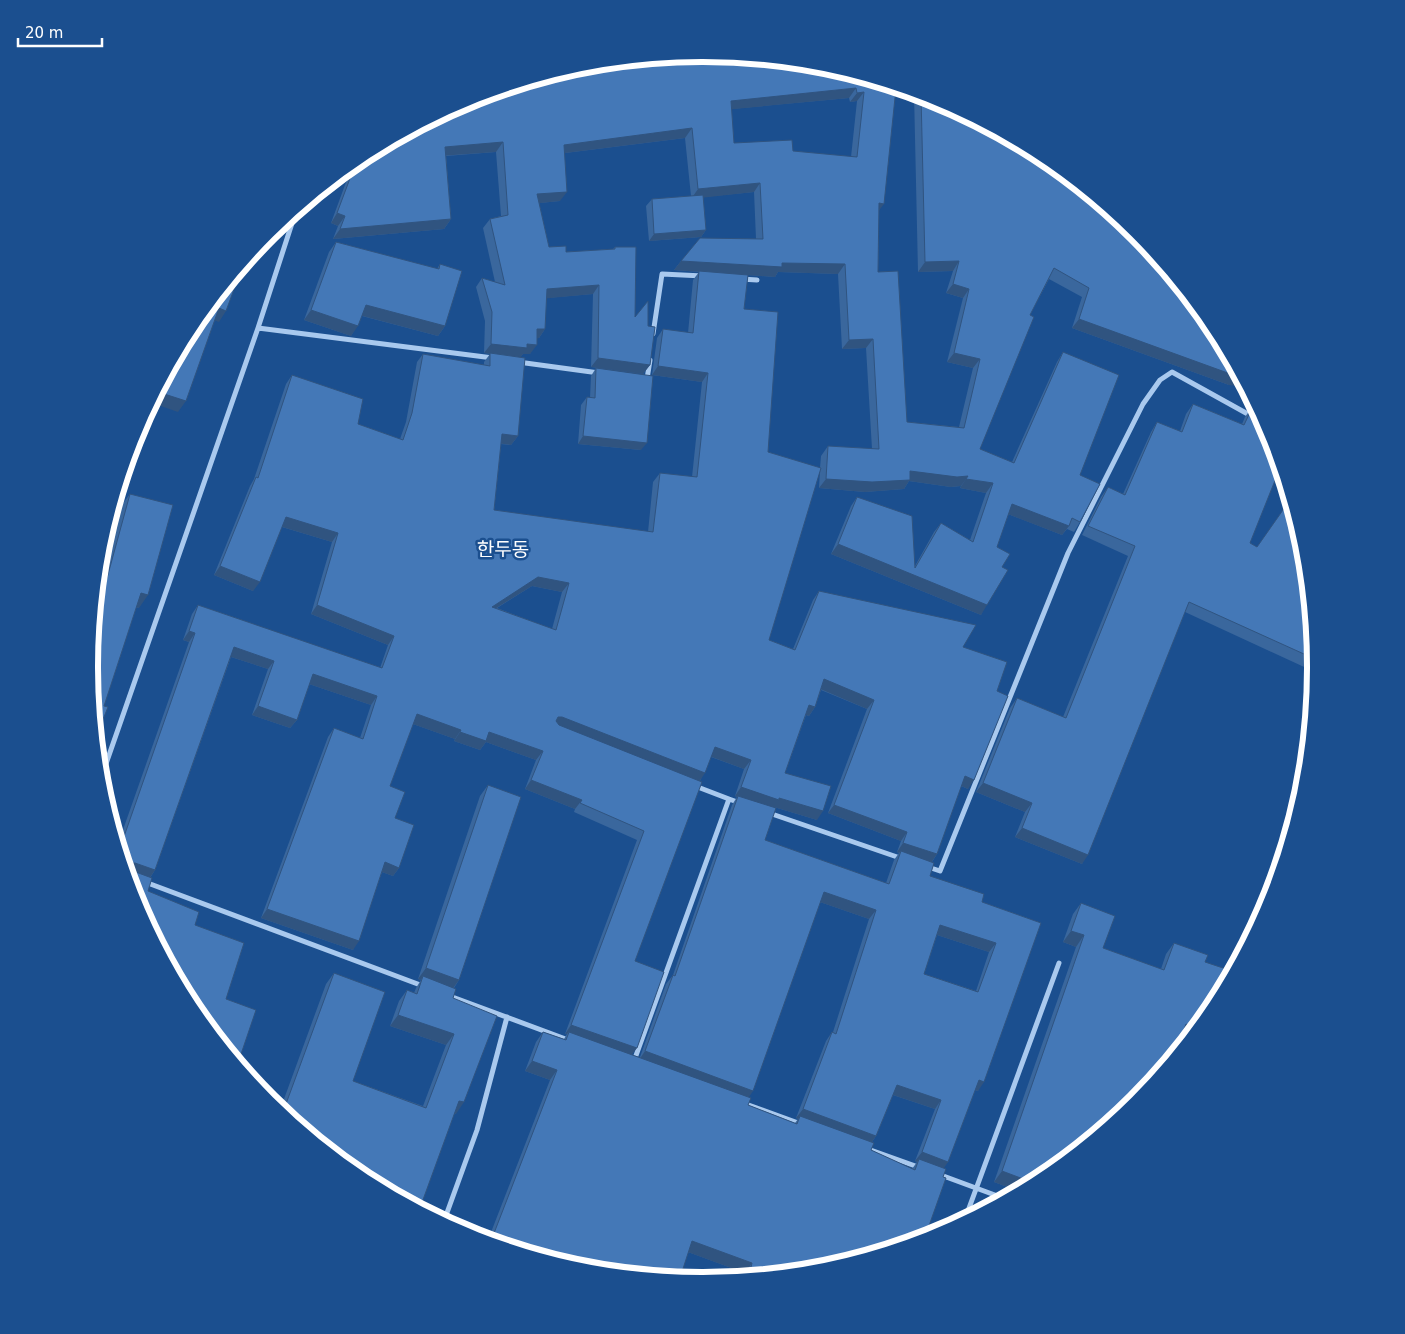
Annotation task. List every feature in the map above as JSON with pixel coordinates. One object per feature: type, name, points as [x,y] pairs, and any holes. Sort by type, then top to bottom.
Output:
[{"type":"street","points":[[106,763],[258,328],[292,225]]},
{"type":"street","points":[[652,341],[662,274],[710,277]]},
{"type":"street","points":[[738,279],[757,280]]},
{"type":"street","points":[[258,328],[503,360]]},
{"type":"street","points":[[637,378],[647,379],[651,350]]},
{"type":"street","points":[[513,361],[609,374]]},
{"type":"street","points":[[922,865],[940,871],[1068,552],[1143,404],[1160,380],[1172,372],[1252,417]]},
{"type":"street","points":[[692,785],[748,806]]},
{"type":"street","points":[[633,1063],[729,800]]},
{"type":"street","points":[[766,812],[912,862]]},
{"type":"street","points":[[137,879],[433,990]]},
{"type":"street","points":[[968,1210],[1059,963]]},
{"type":"street","points":[[442,993],[579,1044]]},
{"type":"street","points":[[446,1214],[476,1130],[507,1017]]},
{"type":"street","points":[[624,1060],[642,1067]]},
{"type":"street","points":[[735,1100],[809,1127]]},
{"type":"street","points":[[856,1144],[996,1196]]},
{"type":"building","points":[[702,62],[742,64],[820,74],[859,83],[895,94],[884,204],[879,203],[878,272],[898,271],[907,422],[964,428],[980,359],[954,353],[969,289],[953,284],[959,261],[925,262],[921,104],[970,125],[1005,143],[1070,187],[1101,213],[1157,268],[1182,299],[1205,331],[1231,374],[1079,319],[1089,288],[1054,268],[1030,315],[1034,317],[980,449],[1014,463],[1063,352],[1119,375],[1080,475],[1100,484],[1080,522],[1072,518],[1069,526],[1012,504],[997,547],[1010,554],[1002,567],[1008,570],[987,605],[838,544],[857,497],[912,516],[915,568],[941,523],[973,542],[993,483],[966,479],[968,476],[957,477],[910,471],[910,480],[872,482],[826,479],[828,446],[879,449],[873,339],[849,340],[845,264],[782,263],[782,267],[681,261],[700,238],[763,239],[760,183],[698,189],[692,128],[564,145],[567,192],[537,194],[549,247],[566,246],[566,252],[636,247],[635,317],[648,301],[648,326],[655,327],[650,365],[598,358],[599,285],[547,289],[545,329],[537,329],[537,345],[527,344],[527,348],[491,344],[492,312],[482,278],[505,285],[490,219],[508,215],[503,142],[445,147],[451,219],[340,229],[345,216],[337,213],[351,175],[400,143],[471,109],[546,83],[624,68]],"holes":[[[856,88],[857,93],[864,92],[857,157],[793,151],[792,140],[734,143],[731,101]]]},
{"type":"building","points":[[703,195],[706,230],[654,234],[652,199]]},
{"type":"building","points":[[336,242],[439,269],[440,264],[462,271],[445,326],[366,305],[358,326],[311,310]]},
{"type":"building","points":[[699,271],[748,275],[744,309],[778,312],[768,452],[821,468],[769,640],[795,650],[819,591],[976,625],[963,647],[1007,662],[997,691],[1008,696],[974,780],[965,776],[937,854],[903,843],[907,832],[834,805],[874,700],[824,679],[815,707],[809,705],[785,773],[831,786],[823,811],[779,798],[779,800],[741,787],[751,760],[715,747],[705,773],[558,717],[556,721],[559,725],[702,782],[635,961],[664,972],[637,1048],[571,1025],[644,831],[580,803],[582,800],[531,780],[543,751],[489,732],[486,741],[417,714],[390,786],[405,792],[395,818],[414,825],[399,868],[385,862],[359,941],[267,909],[334,728],[363,739],[377,696],[313,674],[297,720],[258,706],[274,661],[234,647],[155,870],[135,863],[131,864],[123,838],[195,633],[189,631],[198,605],[382,668],[394,636],[317,605],[338,533],[286,517],[260,582],[220,566],[256,477],[258,478],[292,375],[363,399],[358,424],[403,440],[412,413],[423,354],[490,366],[490,353],[525,358],[518,436],[502,434],[494,510],[653,532],[660,473],[697,477],[708,373],[658,366],[663,329],[693,333]],"holes":[[[538,577],[569,583],[556,630],[492,607]]]},
{"type":"building","points":[[237,282],[226,311],[219,308],[186,401],[163,394],[200,331]]},
{"type":"building","points":[[596,368],[653,376],[647,443],[583,436],[587,397],[595,398]]},
{"type":"building","points":[[1193,404],[1244,425],[1250,412],[1276,477],[1250,543],[1257,547],[1285,507],[1302,588],[1307,655],[1189,602],[1088,855],[1022,828],[1032,803],[983,783],[1017,698],[1066,718],[1135,546],[1088,526],[1108,487],[1125,495],[1157,422],[1182,432]]},
{"type":"building","points":[[130,494],[173,505],[148,595],[141,593],[104,706],[108,707],[101,725],[98,667],[102,596]]},
{"type":"building","points":[[488,785],[521,797],[459,980],[426,968]]},
{"type":"building","points":[[738,796],[776,808],[765,840],[889,884],[901,851],[934,863],[930,876],[984,894],[982,902],[1041,923],[984,1082],[979,1080],[948,1162],[922,1152],[941,1100],[897,1085],[876,1136],[803,1109],[832,1032],[836,1034],[876,910],[824,892],[753,1091],[645,1051],[673,975],[675,976]],"holes":[[[940,925],[996,943],[978,992],[924,974]]]},
{"type":"building","points":[[134,871],[152,878],[148,891],[199,912],[195,925],[244,943],[226,999],[256,1010],[240,1056],[200,1003],[179,969],[160,934]]},
{"type":"building","points":[[1081,903],[1115,916],[1103,948],[1164,970],[1174,943],[1208,955],[1205,962],[1226,969],[1205,1003],[1189,1025],[1186,1024],[1182,1035],[1157,1066],[1101,1121],[1070,1147],[1024,1179],[1002,1171],[1084,935],[1071,931]]},
{"type":"building","points":[[334,973],[385,992],[353,1081],[426,1108],[454,1034],[398,1015],[407,990],[417,994],[423,976],[456,989],[453,998],[497,1016],[464,1102],[459,1101],[422,1202],[400,1191],[335,1147],[286,1104]]},
{"type":"building","points":[[543,1032],[566,1040],[569,1032],[751,1098],[748,1105],[797,1124],[800,1116],[874,1143],[871,1150],[915,1170],[919,1159],[946,1169],[943,1177],[946,1178],[929,1227],[859,1251],[820,1260],[751,1269],[752,1263],[692,1241],[682,1271],[624,1266],[546,1251],[494,1234],[557,1070],[532,1061]]},
{"type":"district","name":"한두동","points":[[503,549]]}]
